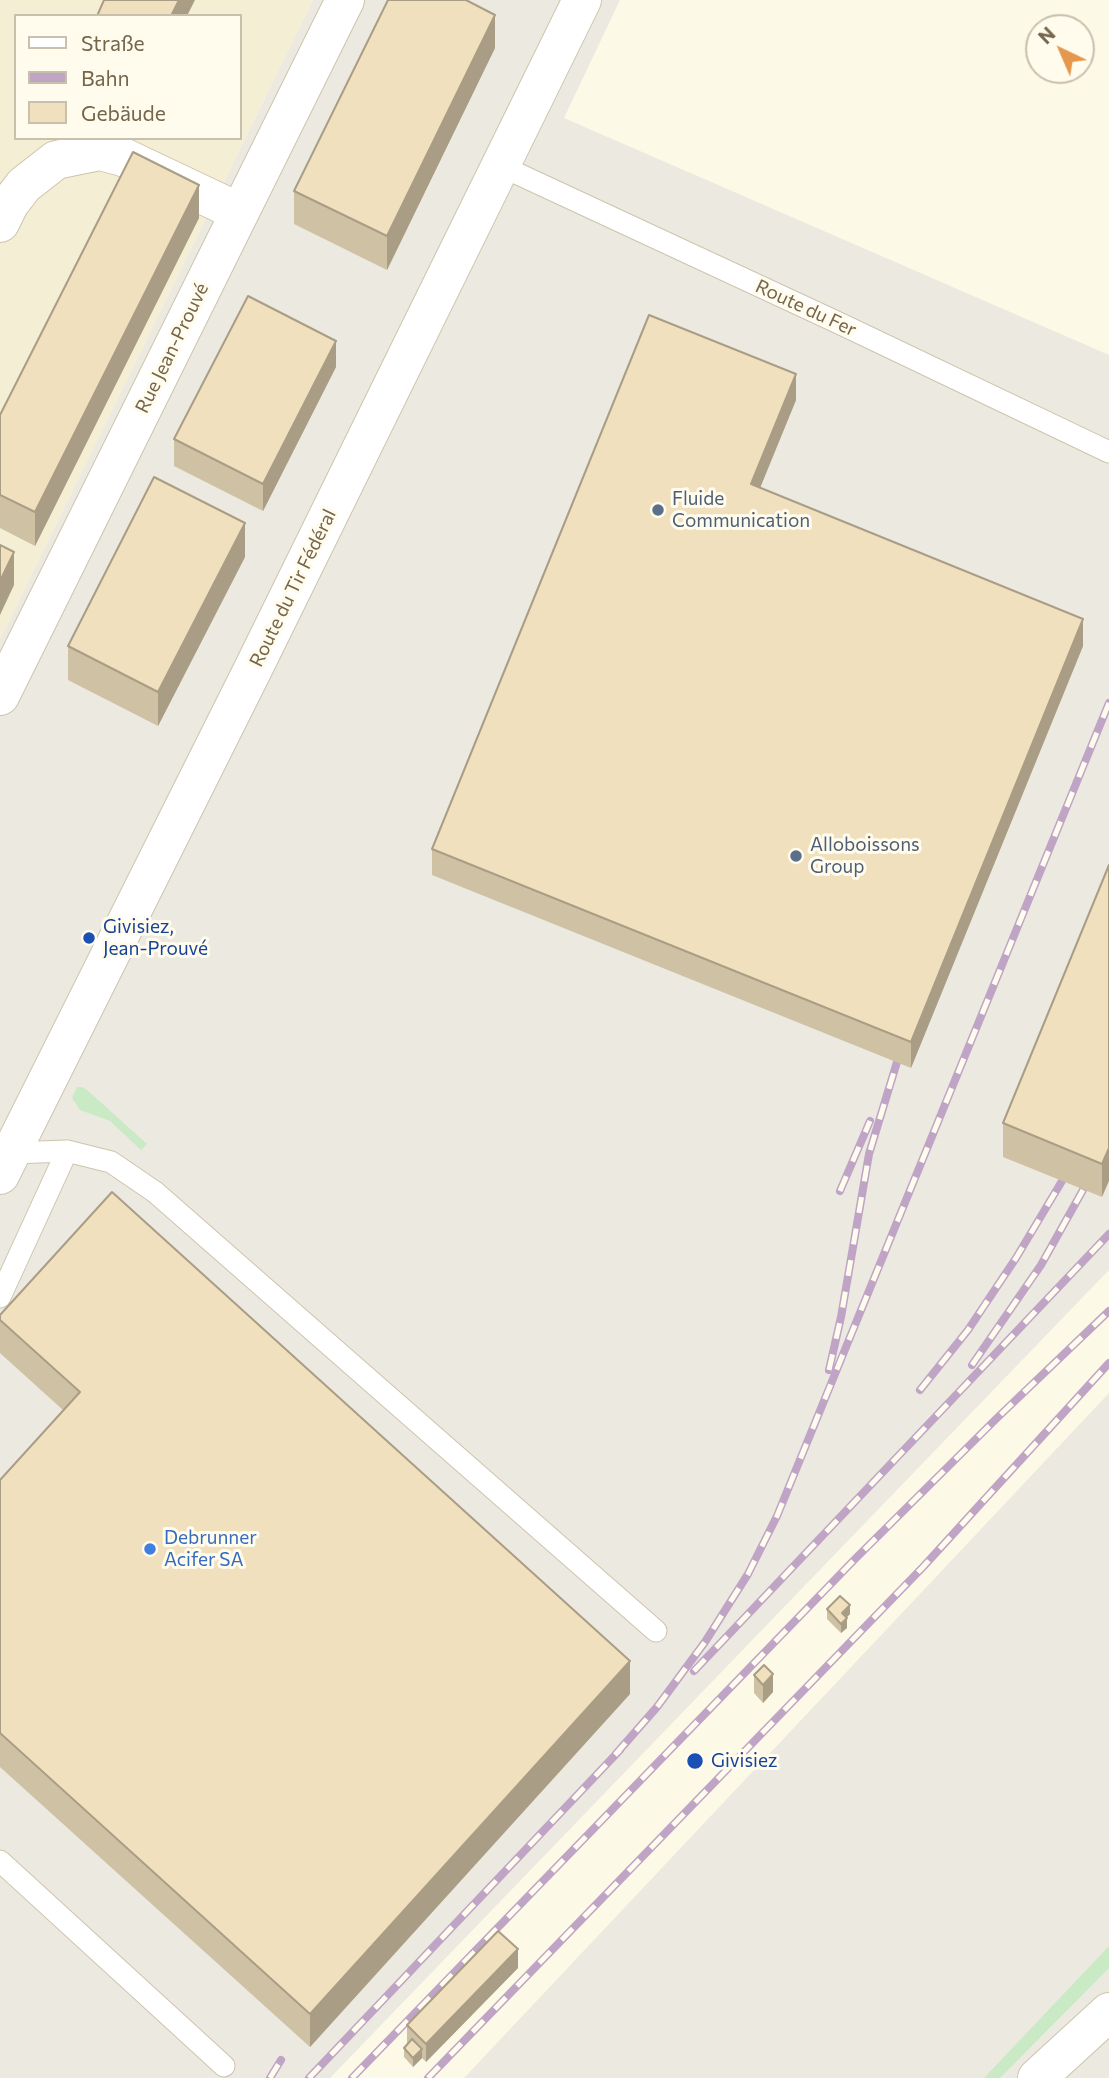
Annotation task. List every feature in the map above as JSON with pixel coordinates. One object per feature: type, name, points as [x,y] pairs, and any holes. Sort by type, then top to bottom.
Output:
[{"type":"street","name":"Rue Jean-Prouvé","points":[[0,696],[345,0]]},
{"type":"street","name":"Route du Tir Fédéral","points":[[4,1158],[582,0]]},
{"type":"street","points":[[0,223],[10,203],[24,185],[56,160],[100,151],[123,157],[239,212]]},
{"type":"street","points":[[1037,2078],[1109,2012]]},
{"type":"lane","name":"Route du Fer","points":[[500,166],[1109,452]]},
{"type":"lane","points":[[4,1158],[67,1151],[111,1162],[155,1192],[656,1631]]},
{"type":"lane","points":[[0,1297],[67,1151]]},
{"type":"lane","points":[[0,1861],[224,2066]]},
{"type":"shaded area","points":[[0,0],[313,0],[0,639]]},
{"type":"shaded area","points":[[313,0],[620,0],[564,118],[1109,355],[1109,1270],[330,2078],[0,2078],[0,639]]},
{"type":"shaded area","points":[[1109,1393],[1109,2078],[464,2078],[918,1596]]},
{"type":"green space","points":[[77,1087],[87,1090],[147,1144],[141,1150],[110,1121],[80,1110],[72,1098]]},
{"type":"green space","points":[[1109,1946],[1109,1968],[1000,2078],[984,2078]]},
{"type":"building","points":[[104,0],[179,0],[172,14],[98,14]]},
{"type":"building","points":[[388,0],[466,0],[495,15],[387,236],[294,191]]},
{"type":"building","points":[[133,152],[199,185],[35,512],[0,495],[0,415]]},
{"type":"building","points":[[248,296],[336,341],[263,484],[174,439]]},
{"type":"building","points":[[649,315],[796,374],[751,484],[1083,619],[911,1042],[432,849]]},
{"type":"building","points":[[154,477],[245,523],[158,692],[68,646]]},
{"type":"building","points":[[0,545],[14,552],[0,581]]},
{"type":"building","points":[[1109,865],[1109,1148],[1102,1164],[1003,1123]]},
{"type":"building","points":[[112,1192],[630,1661],[310,2014],[0,1733],[0,1480],[80,1392],[0,1320],[0,1315]]},
{"type":"building","points":[[840,1596],[850,1605],[842,1613],[847,1618],[841,1624],[827,1609]]},
{"type":"building","points":[[764,1665],[773,1674],[763,1685],[754,1675]]},
{"type":"building","points":[[498,1931],[518,1949],[426,2044],[407,2025]]},
{"type":"building","points":[[412,2039],[422,2049],[413,2058],[404,2048]]},
{"type":"railway","points":[[615,1755],[657,1707],[705,1642],[748,1574],[777,1516],[1109,703]]},
{"type":"railway","points":[[829,1370],[841,1317],[869,1154],[897,1062]]},
{"type":"railway","points":[[840,1191],[870,1121]]},
{"type":"railway","points":[[920,1390],[968,1330],[1016,1258],[1062,1181]]},
{"type":"railway","points":[[972,1365],[1041,1265],[1083,1190]]},
{"type":"railway","points":[[694,1671],[1109,1234]]},
{"type":"railway","points":[[352,2078],[856,1558],[1109,1311]]},
{"type":"railway","points":[[428,2078],[923,1567],[1109,1363]]},
{"type":"railway","points":[[309,2078],[620,1750]]},
{"type":"railway","points":[[270,2078],[281,2060]]},
{"type":"place","name":"Fluide Communication","points":[[658,510]]},
{"type":"place","name":"Alloboissons Group","points":[[796,856]]},
{"type":"place","name":"Givisiez, Jean-Prouvé","points":[[89,938]]},
{"type":"place","name":"Debrunner Acifer SA","points":[[150,1549]]},
{"type":"place","name":"Givisiez","points":[[695,1761]]}]
